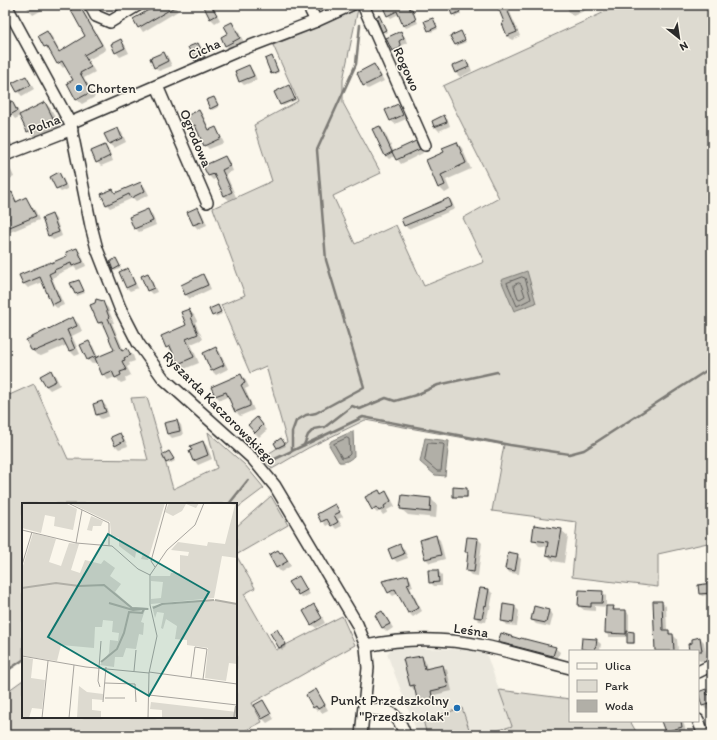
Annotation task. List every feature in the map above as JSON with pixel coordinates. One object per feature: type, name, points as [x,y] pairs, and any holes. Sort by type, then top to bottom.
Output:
[{"type":"street","name":"Ryszarda Kaczorowskiego","points":[[6,5],[71,126],[97,249],[120,308],[138,343],[163,378],[253,459],[275,486],[357,624],[366,646],[368,668],[361,735]]},
{"type":"street","points":[[90,5],[96,16],[110,22],[138,5]]},
{"type":"street","points":[[308,5],[316,21]]},
{"type":"street","name":"Cicha","points":[[71,126],[235,52],[316,21],[351,5]]},
{"type":"street","name":"Rogowo","points":[[362,5],[425,145]]},
{"type":"street","name":"Ogrodowa","points":[[157,86],[207,202]]},
{"type":"street","name":"Polna","points":[[5,155],[71,126]]},
{"type":"street","name":"Leśna","points":[[366,646],[389,641],[451,642],[483,646],[569,668]]},
{"type":"street","points":[[699,672],[712,665]]},
{"type":"street","points":[[364,709],[378,709],[393,714],[398,718],[405,735]]},
{"type":"street","points":[[699,722],[704,735]]},
{"type":"shaded area","name":"Punkt Przedszkolny \"Przedszkolak\"","points":[[393,647],[474,650],[486,653],[512,726],[484,735],[418,735],[387,654]]},
{"type":"green space","points":[[620,5],[712,5],[712,542],[658,554],[658,587],[572,577],[577,522],[492,511],[504,445],[365,420],[308,448],[272,469],[263,457],[287,442],[266,366],[250,373],[221,305],[245,295],[213,208],[272,181],[254,125],[298,101],[273,45],[319,27],[358,9],[343,80],[343,103],[381,173],[333,196],[355,244],[396,225],[424,286],[484,262],[463,218],[499,198],[443,86]]},
{"type":"green space","points":[[34,384],[68,459],[148,460],[131,398],[147,397],[173,489],[217,468],[208,432],[245,465],[264,488],[237,508],[237,503],[22,503],[22,661],[5,672],[5,397]]},
{"type":"green space","points":[[271,496],[288,525],[237,554],[237,526]]},
{"type":"green space","points":[[237,557],[255,588],[244,594],[276,650],[342,616],[355,645],[252,703],[262,722],[237,735],[5,735],[5,693],[22,681],[22,718],[237,718]]},
{"type":"green space","points":[[499,690],[569,699],[569,722],[631,722],[638,735],[484,735],[512,726]]},
{"type":"green space","points":[[462,708],[471,735],[427,735],[423,720]]},
{"type":"water","points":[[527,271],[536,303],[514,311],[501,280]]},
{"type":"water","points":[[353,431],[354,456],[347,461],[339,462],[329,445],[331,441]]},
{"type":"water","points":[[425,438],[449,441],[445,476],[435,475],[420,462]]},
{"type":"building","points":[[68,5],[79,5],[102,45],[84,55],[91,67],[80,73],[91,92],[76,100],[67,83],[73,80],[62,61],[57,64],[47,46],[44,47],[38,36],[47,31],[59,52],[85,36]]},
{"type":"building","points":[[157,5],[178,5],[138,28],[133,19]]},
{"type":"building","points":[[203,5],[211,5],[217,15],[210,19]]},
{"type":"building","points":[[382,5],[409,5],[410,10],[412,9],[416,20],[403,26],[397,11],[387,16]]},
{"type":"building","points":[[448,5],[457,5],[460,12],[452,15]]},
{"type":"building","points":[[497,5],[505,5],[517,32],[507,36],[502,23],[504,22]]},
{"type":"building","points":[[379,15],[386,30],[382,32],[376,17]]},
{"type":"building","points":[[433,18],[437,27],[428,31],[424,21]]},
{"type":"building","points":[[232,22],[240,38],[225,46],[221,37],[228,33],[224,26]]},
{"type":"building","points":[[401,31],[404,38],[399,41],[401,48],[392,51],[386,38]]},
{"type":"building","points":[[461,31],[465,40],[455,45],[450,36]]},
{"type":"building","points":[[121,39],[125,48],[115,53],[111,44]]},
{"type":"building","points":[[198,43],[205,57],[195,61],[188,47]]},
{"type":"building","points":[[164,52],[168,61],[154,68],[150,58]]},
{"type":"building","points":[[272,56],[278,71],[271,74],[265,59]]},
{"type":"building","points":[[466,60],[469,67],[455,73],[452,66]]},
{"type":"building","points":[[374,64],[381,77],[363,86],[357,73]]},
{"type":"building","points":[[249,65],[254,76],[239,82],[235,71]]},
{"type":"building","points":[[26,76],[31,85],[17,92],[12,83]]},
{"type":"building","points":[[289,85],[295,99],[280,105],[274,92]]},
{"type":"building","points":[[214,97],[218,105],[210,109],[206,100]]},
{"type":"building","points":[[12,101],[17,111],[5,118],[5,105]]},
{"type":"building","points":[[45,102],[55,122],[40,129],[39,126],[27,132],[19,115]]},
{"type":"building","points":[[398,104],[403,115],[390,121],[385,110]]},
{"type":"building","points":[[199,110],[209,130],[216,127],[221,138],[204,146],[195,125],[189,127],[184,117]]},
{"type":"building","points":[[444,115],[447,122],[434,127],[432,121]]},
{"type":"building","points":[[380,126],[392,152],[385,156],[372,129]]},
{"type":"building","points":[[118,128],[122,138],[109,144],[104,134]]},
{"type":"building","points":[[416,141],[420,149],[396,160],[392,152]]},
{"type":"building","points":[[457,142],[466,163],[441,175],[445,185],[438,188],[426,160],[444,152],[442,148]]},
{"type":"building","points":[[105,145],[110,156],[96,163],[91,151]]},
{"type":"building","points":[[225,156],[230,166],[222,170],[232,192],[224,196],[214,174],[208,176],[203,166]]},
{"type":"building","points":[[59,172],[65,185],[56,189],[50,177]]},
{"type":"building","points":[[141,182],[145,191],[131,198],[129,194],[106,205],[101,194],[113,189],[115,193]]},
{"type":"building","points":[[12,192],[16,202],[26,197],[36,216],[5,229],[5,220],[9,219],[5,211],[5,195]]},
{"type":"building","points":[[449,198],[452,206],[404,226],[401,219]]},
{"type":"building","points":[[198,207],[204,221],[193,225],[187,212]]},
{"type":"building","points":[[148,209],[153,221],[134,229],[129,217]]},
{"type":"building","points":[[52,214],[59,232],[48,236],[42,218]]},
{"type":"building","points":[[77,248],[83,262],[72,266],[71,263],[54,270],[55,271],[49,274],[60,301],[52,305],[40,277],[23,284],[19,275],[67,256],[66,252]]},
{"type":"building","points":[[116,258],[120,266],[113,270],[110,262]]},
{"type":"building","points":[[128,268],[135,284],[126,288],[119,272]]},
{"type":"building","points":[[148,273],[154,288],[147,291],[141,276]]},
{"type":"building","points":[[203,274],[208,285],[185,295],[181,285]]},
{"type":"building","points":[[79,280],[84,291],[75,294],[70,283]]},
{"type":"building","points":[[96,299],[103,301],[109,317],[108,318],[122,351],[127,348],[131,355],[124,358],[125,360],[122,361],[126,370],[120,372],[121,375],[115,378],[112,371],[102,375],[95,358],[114,350],[102,322],[98,323],[90,305],[95,303]]},
{"type":"building","points":[[218,305],[221,312],[212,316],[209,309]]},
{"type":"building","points":[[189,309],[198,334],[186,339],[194,357],[178,364],[170,346],[166,348],[161,336],[186,325],[181,312]]},
{"type":"building","points":[[73,317],[77,326],[67,330],[75,349],[69,351],[63,339],[35,351],[31,350],[26,340]]},
{"type":"building","points":[[89,341],[96,356],[87,360],[80,345]]},
{"type":"building","points":[[216,347],[224,365],[211,371],[203,353]]},
{"type":"building","points":[[51,370],[56,381],[46,386],[40,376]]},
{"type":"building","points":[[241,374],[245,383],[241,385],[250,406],[235,412],[226,392],[215,396],[211,387]]},
{"type":"building","points":[[102,401],[106,412],[96,415],[93,404]]},
{"type":"building","points":[[257,417],[263,425],[255,433],[248,425]]},
{"type":"building","points":[[177,420],[180,431],[167,434],[164,423]]},
{"type":"building","points":[[120,433],[124,441],[115,446],[111,437]]},
{"type":"building","points":[[281,438],[285,444],[277,448],[274,443]]},
{"type":"building","points":[[203,441],[208,455],[193,461],[189,451],[192,450],[190,446]]},
{"type":"building","points":[[169,451],[174,459],[166,463],[162,455]]},
{"type":"building","points":[[453,487],[467,488],[467,497],[453,497]]},
{"type":"building","points":[[379,490],[381,494],[386,491],[391,501],[384,506],[385,508],[379,511],[376,507],[372,510],[365,497]]},
{"type":"building","points":[[402,495],[431,498],[430,512],[400,509]]},
{"type":"building","points":[[335,504],[340,512],[334,515],[338,522],[331,526],[327,519],[321,522],[317,514]]},
{"type":"building","points":[[534,525],[562,529],[557,557],[546,555],[548,542],[532,540]]},
{"type":"building","points":[[436,535],[441,555],[425,559],[420,540]]},
{"type":"building","points":[[467,537],[478,538],[474,572],[466,571],[468,552],[465,552]]},
{"type":"building","points":[[400,544],[404,554],[392,559],[388,549]]},
{"type":"building","points":[[278,550],[280,553],[282,552],[288,561],[276,568],[269,555]]},
{"type":"building","points":[[508,552],[518,554],[515,571],[505,569]]},
{"type":"building","points":[[428,570],[438,570],[439,582],[429,583]]},
{"type":"building","points":[[408,575],[410,583],[407,584],[419,608],[408,613],[395,589],[388,593],[382,581]]},
{"type":"building","points":[[299,576],[307,590],[298,595],[296,590],[294,591],[288,582]]},
{"type":"building","points":[[712,583],[712,593],[699,594],[698,585]]},
{"type":"building","points":[[480,588],[489,589],[482,618],[474,617]]},
{"type":"building","points":[[579,590],[603,591],[602,603],[591,603],[591,607],[578,606]]},
{"type":"building","points":[[653,601],[662,601],[663,630],[669,630],[669,634],[673,634],[674,650],[655,650]]},
{"type":"building","points":[[314,604],[322,618],[311,625],[303,611]]},
{"type":"building","points":[[503,604],[515,606],[513,623],[501,621]]},
{"type":"building","points":[[534,606],[549,610],[546,623],[531,620]]},
{"type":"building","points":[[606,606],[614,606],[613,610],[626,610],[626,634],[605,633]]},
{"type":"building","points":[[382,611],[390,624],[382,628],[375,615]]},
{"type":"building","points":[[277,629],[286,644],[279,648],[270,633]]},
{"type":"building","points":[[627,631],[634,632],[634,643],[627,643]]},
{"type":"building","points":[[501,633],[556,647],[553,656],[498,642]]},
{"type":"building","points":[[700,637],[702,651],[689,650],[688,644],[692,643],[692,639]]},
{"type":"building","points":[[582,638],[597,639],[594,650],[581,649]]},
{"type":"building","points":[[422,656],[425,669],[443,665],[448,687],[431,691],[433,701],[418,704],[414,685],[410,686],[403,659]]},
{"type":"building","points":[[316,689],[325,705],[318,709],[316,706],[313,708],[306,695]]},
{"type":"building","points":[[706,689],[707,695],[712,693],[712,703],[702,706],[699,692]]},
{"type":"building","points":[[263,700],[271,714],[262,719],[254,705]]},
{"type":"building","points":[[661,722],[681,722],[682,727],[665,732]]},
{"type":"waterway","points":[[292,451],[292,432],[296,421],[306,415],[316,413],[364,387],[326,260],[317,150],[356,64],[360,25]]},
{"type":"waterway","points":[[275,459],[363,417],[510,445],[569,454],[584,450],[712,367]]},
{"type":"waterway","points":[[304,445],[308,435],[314,429],[325,427],[352,406],[360,409],[386,398],[395,401],[416,395],[438,385],[497,372]]},
{"type":"waterway","points":[[230,503],[248,480]]},
{"type":"waterway","points":[[5,672],[22,661]]},
{"type":"place","name":"Chorten","points":[[79,88]]},
{"type":"place","name":"Punkt Przedszkolny \"Przedszkolak\"","points":[[457,708]]}]
